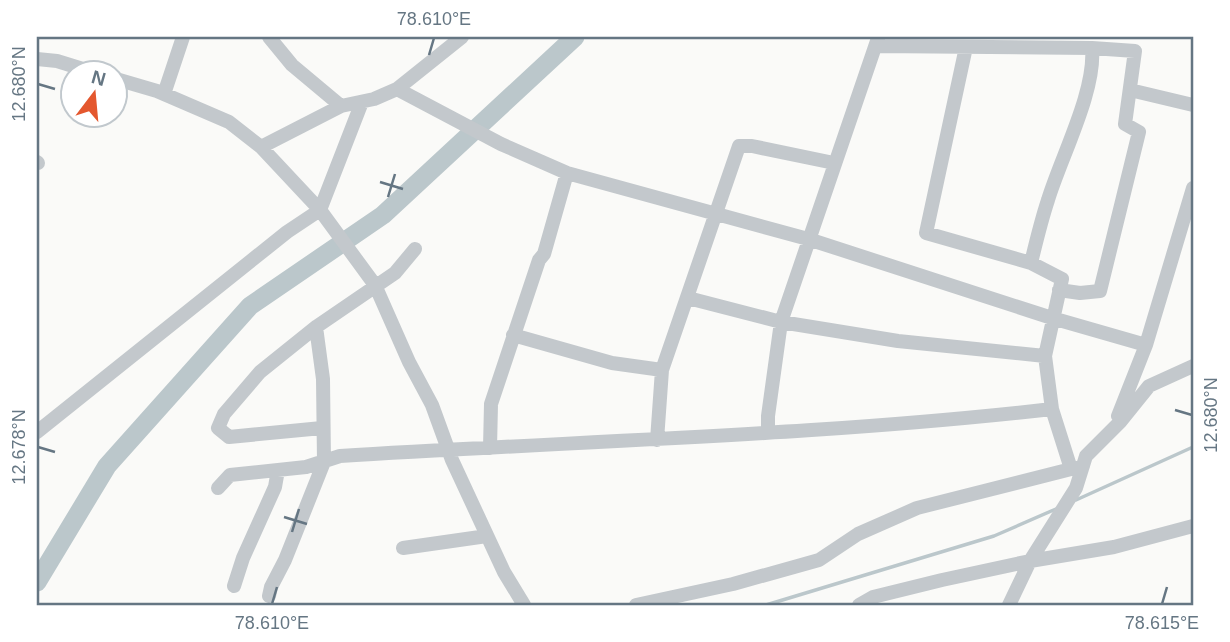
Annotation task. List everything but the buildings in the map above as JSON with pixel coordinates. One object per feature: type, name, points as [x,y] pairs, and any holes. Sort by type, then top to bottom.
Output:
[{"type":"street","points":[[164,94],[184,37]]},
{"type":"street","points":[[269,37],[292,65],[341,106]]},
{"type":"street","points":[[261,147],[341,106],[374,100],[397,89],[462,37]]},
{"type":"street","points":[[768,432],[781,322],[877,41],[966,47],[1135,51],[1125,124],[1139,132],[1100,291],[1080,293],[1059,289]]},
{"type":"street","points":[[966,47],[926,233],[1031,263],[1062,279],[1045,356],[1052,409],[1077,467],[1076,488],[1030,561],[1009,605]]},
{"type":"street","points":[[1031,263],[1048,199],[1076,123],[1093,62],[1092,48]]},
{"type":"street","points":[[37,59],[60,62]]},
{"type":"street","points":[[130,83],[164,94],[229,122],[261,147],[320,210],[375,285],[409,362],[432,405],[448,449],[487,536],[524,605]]},
{"type":"street","points":[[397,89],[501,144],[567,173],[808,239],[1052,318],[1146,345]]},
{"type":"street","points":[[1130,90],[1193,105]]},
{"type":"street","points":[[37,432],[287,232],[320,210],[362,102]]},
{"type":"street","points":[[657,440],[662,370],[739,146],[752,146],[834,163]]},
{"type":"street","points":[[490,448],[491,404],[539,260],[544,254],[567,173]]},
{"type":"street","points":[[1114,428],[1146,345],[1193,188]]},
{"type":"street","points":[[322,428],[229,437],[218,428],[224,414],[260,372],[317,327],[395,273],[415,249]]},
{"type":"street","points":[[688,298],[781,322],[898,341],[1045,356]]},
{"type":"street","points":[[269,596],[324,462],[323,379],[317,327]]},
{"type":"street","points":[[513,335],[612,363],[662,370]]},
{"type":"street","points":[[636,605],[733,584],[819,560],[858,534],[917,508],[1077,467],[1149,386],[1193,366]]},
{"type":"street","points":[[218,488],[230,475],[306,467],[340,456],[657,440],[967,418],[1052,409]]},
{"type":"street","points":[[234,586],[243,558],[275,487],[278,470]]},
{"type":"street","points":[[859,605],[873,597],[1030,561],[1114,547],[1193,526]]},
{"type":"street","points":[[403,548],[487,536]]},
{"type":"waterway","points":[[37,582],[107,466],[250,306],[383,215],[575,37]]},
{"type":"waterway","points":[[1076,500],[1193,447]]},
{"type":"waterway","points":[[766,605],[994,536],[1056,509]]}]
